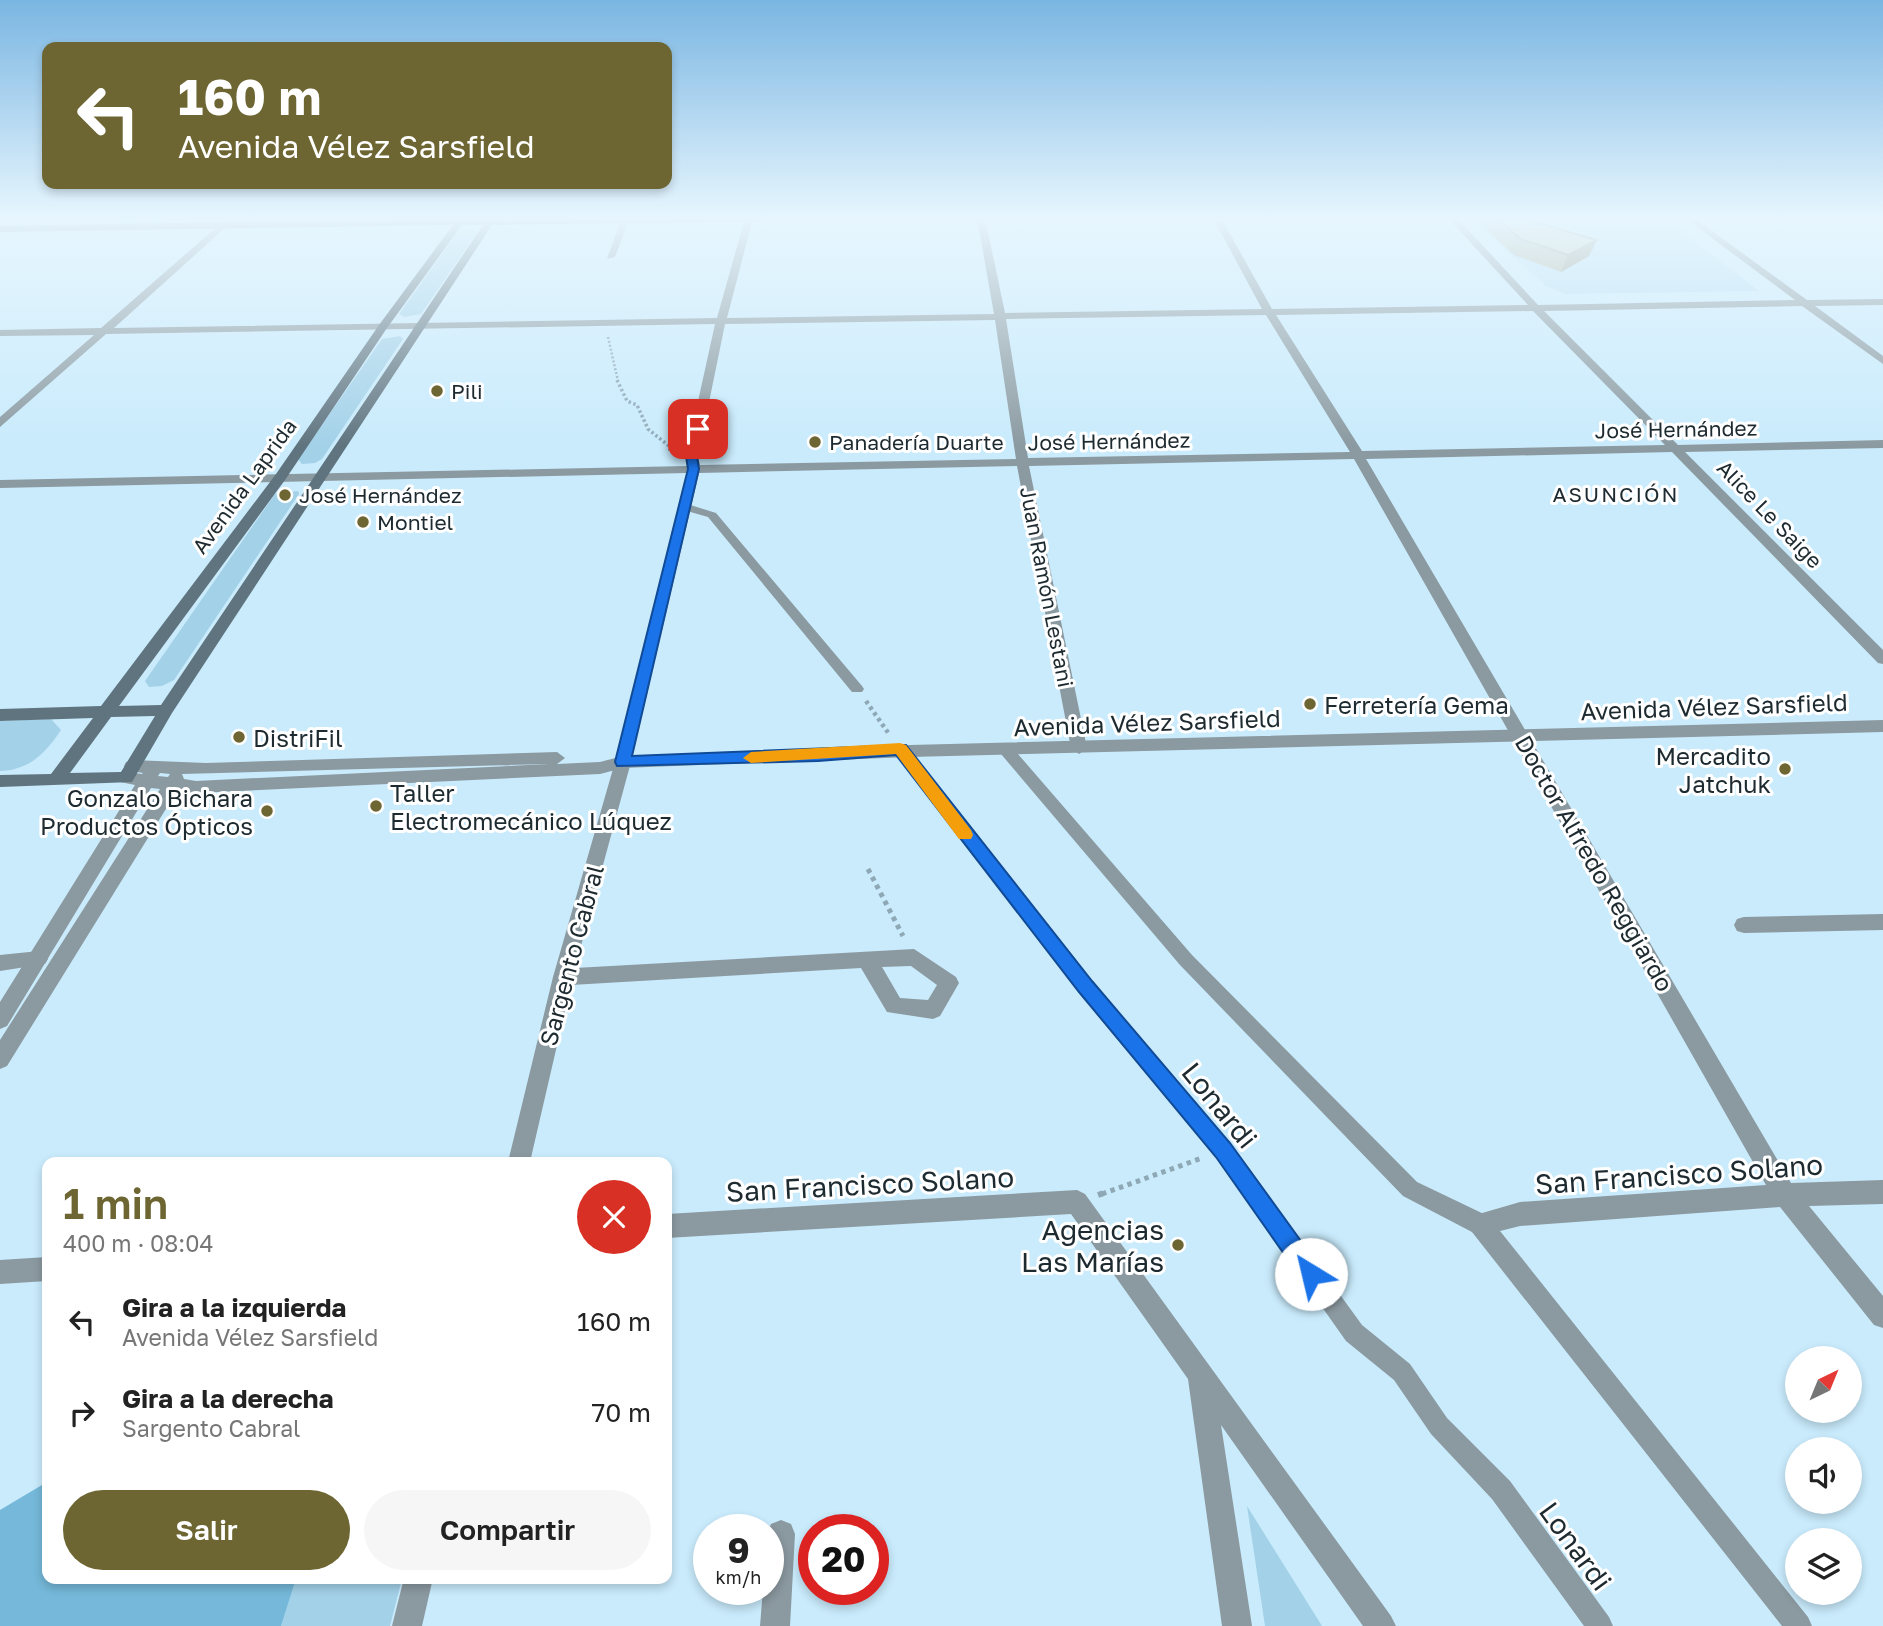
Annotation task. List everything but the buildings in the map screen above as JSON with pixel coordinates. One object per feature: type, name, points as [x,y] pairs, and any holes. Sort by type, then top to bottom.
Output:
[{"type":"main road","name":"Avenida Laprida","points":[[56,779],[281,477],[407,294]]},
{"type":"main road","points":[[140,773],[166,710],[441,294]]},
{"type":"main road","points":[[0,715],[166,710]]},
{"type":"main road","name":"Avenida Vélez Sarsfield","points":[[0,781],[140,773]]},
{"type":"street","points":[[0,423],[144,294]]},
{"type":"street","name":"Sargento Cabral","points":[[520,1157],[563,977],[623,762],[684,507],[688,462],[692,456],[728,294]]},
{"type":"street","name":"Juan Ramón Lestani","points":[[996,294],[1022,461],[1079,748]]},
{"type":"street","name":"Doctor Alfredo Reggiardo","points":[[1259,294],[1358,455],[1786,1195],[1883,1316]]},
{"type":"street","name":"Alice Le Saige","points":[[1523,294],[1883,659]]},
{"type":"street","points":[[1793,294],[1883,361]]},
{"type":"street","points":[[0,333],[1883,302]]},
{"type":"street","name":"José Hernández","points":[[0,484],[322,476],[688,462],[1022,461],[1883,444]]},
{"type":"street","name":"Avenida Vélez Sarsfield","points":[[140,773],[176,777],[196,787],[600,768],[623,762],[818,756],[900,749],[1006,750],[1883,726]]},
{"type":"street","points":[[0,1020],[39,960],[140,773]]},
{"type":"street","points":[[0,1059],[176,777]]},
{"type":"street","points":[[1744,925],[1883,922]]},
{"type":"street","points":[[563,977],[914,957],[948,983],[933,1010],[894,1006],[867,960]]},
{"type":"street","name":"San Francisco Solano","points":[[1480,1224],[1520,1214],[1786,1195],[1883,1192]]},
{"type":"street","points":[[1077,1202],[1381,1626]]},
{"type":"street","name":"San Francisco Solano","points":[[672,1226],[1077,1202]]},
{"type":"street","points":[[0,1272],[42,1269]]},
{"type":"street","points":[[1201,1376],[1237,1626]]},
{"type":"street","points":[[407,1626],[418,1584]]},
{"type":"street","points":[[775,1626],[776,1605]]},
{"type":"lane","points":[[684,507],[712,514],[857,689]]},
{"type":"lane","name":"Lonardi","points":[[900,749],[1086,987],[1223,1150],[1354,1333],[1402,1373],[1439,1426],[1500,1490],[1600,1626]]},
{"type":"lane","points":[[1006,750],[1186,960],[1410,1189],[1480,1224],[1799,1626]]},
{"type":"lane","points":[[0,963],[39,960]]},
{"type":"path","points":[[609,330],[617,380],[627,401],[637,405],[648,429],[669,446],[670,451],[688,462]]},
{"type":"path","points":[[857,689],[900,749]]},
{"type":"path","points":[[868,869],[914,957]]},
{"type":"path","points":[[1077,1202],[1223,1150]]},
{"type":"shaded area","points":[[413,294],[435,294],[421,314],[404,317],[399,314]]},
{"type":"shaded area","points":[[400,336],[403,339],[322,459],[315,463],[302,464],[298,459],[382,339]]},
{"type":"shaded area","points":[[298,491],[299,494],[174,680],[162,686],[149,687],[145,681],[275,494]]},
{"type":"shaded area","points":[[51,719],[61,730],[49,746],[28,764],[0,771],[0,721]]},
{"type":"shaded area","points":[[42,1485],[42,1584],[294,1584],[281,1626],[0,1626],[0,1510]]},
{"type":"shaded area","points":[[1247,1506],[1322,1626],[1265,1626]]},
{"type":"shaded area","points":[[294,1584],[401,1584],[390,1626],[281,1626]]},
{"type":"slow traffic","points":[[751,758],[900,749],[965,835]]},
{"type":"place","name":"Pili","points":[[437,391]]},
{"type":"place","name":"Panadería Duarte","points":[[815,442]]},
{"type":"place","name":"José Hernández","points":[[285,495]]},
{"type":"place","name":"Montiel","points":[[363,522]]},
{"type":"place","name":"Ferretería Gema","points":[[1310,704]]},
{"type":"place","name":"DistriFil","points":[[239,737]]},
{"type":"place","name":"Mercadito Jatchuk","points":[[1785,769]]},
{"type":"place","name":"Taller Electromecánico Lúquez","points":[[376,806]]},
{"type":"place","name":"Gonzalo Bichara Productos Ópticos","points":[[267,811]]},
{"type":"place","name":"Agencias Las Marías","points":[[1178,1245]]},
{"type":"district","name":"ASUNCIÓN","points":[[1616,494]]},
{"type":"route","points":[[698,429],[692,456],[694,469],[623,762],[818,756],[900,749],[1086,987],[1223,1150],[1311,1274]]}]
